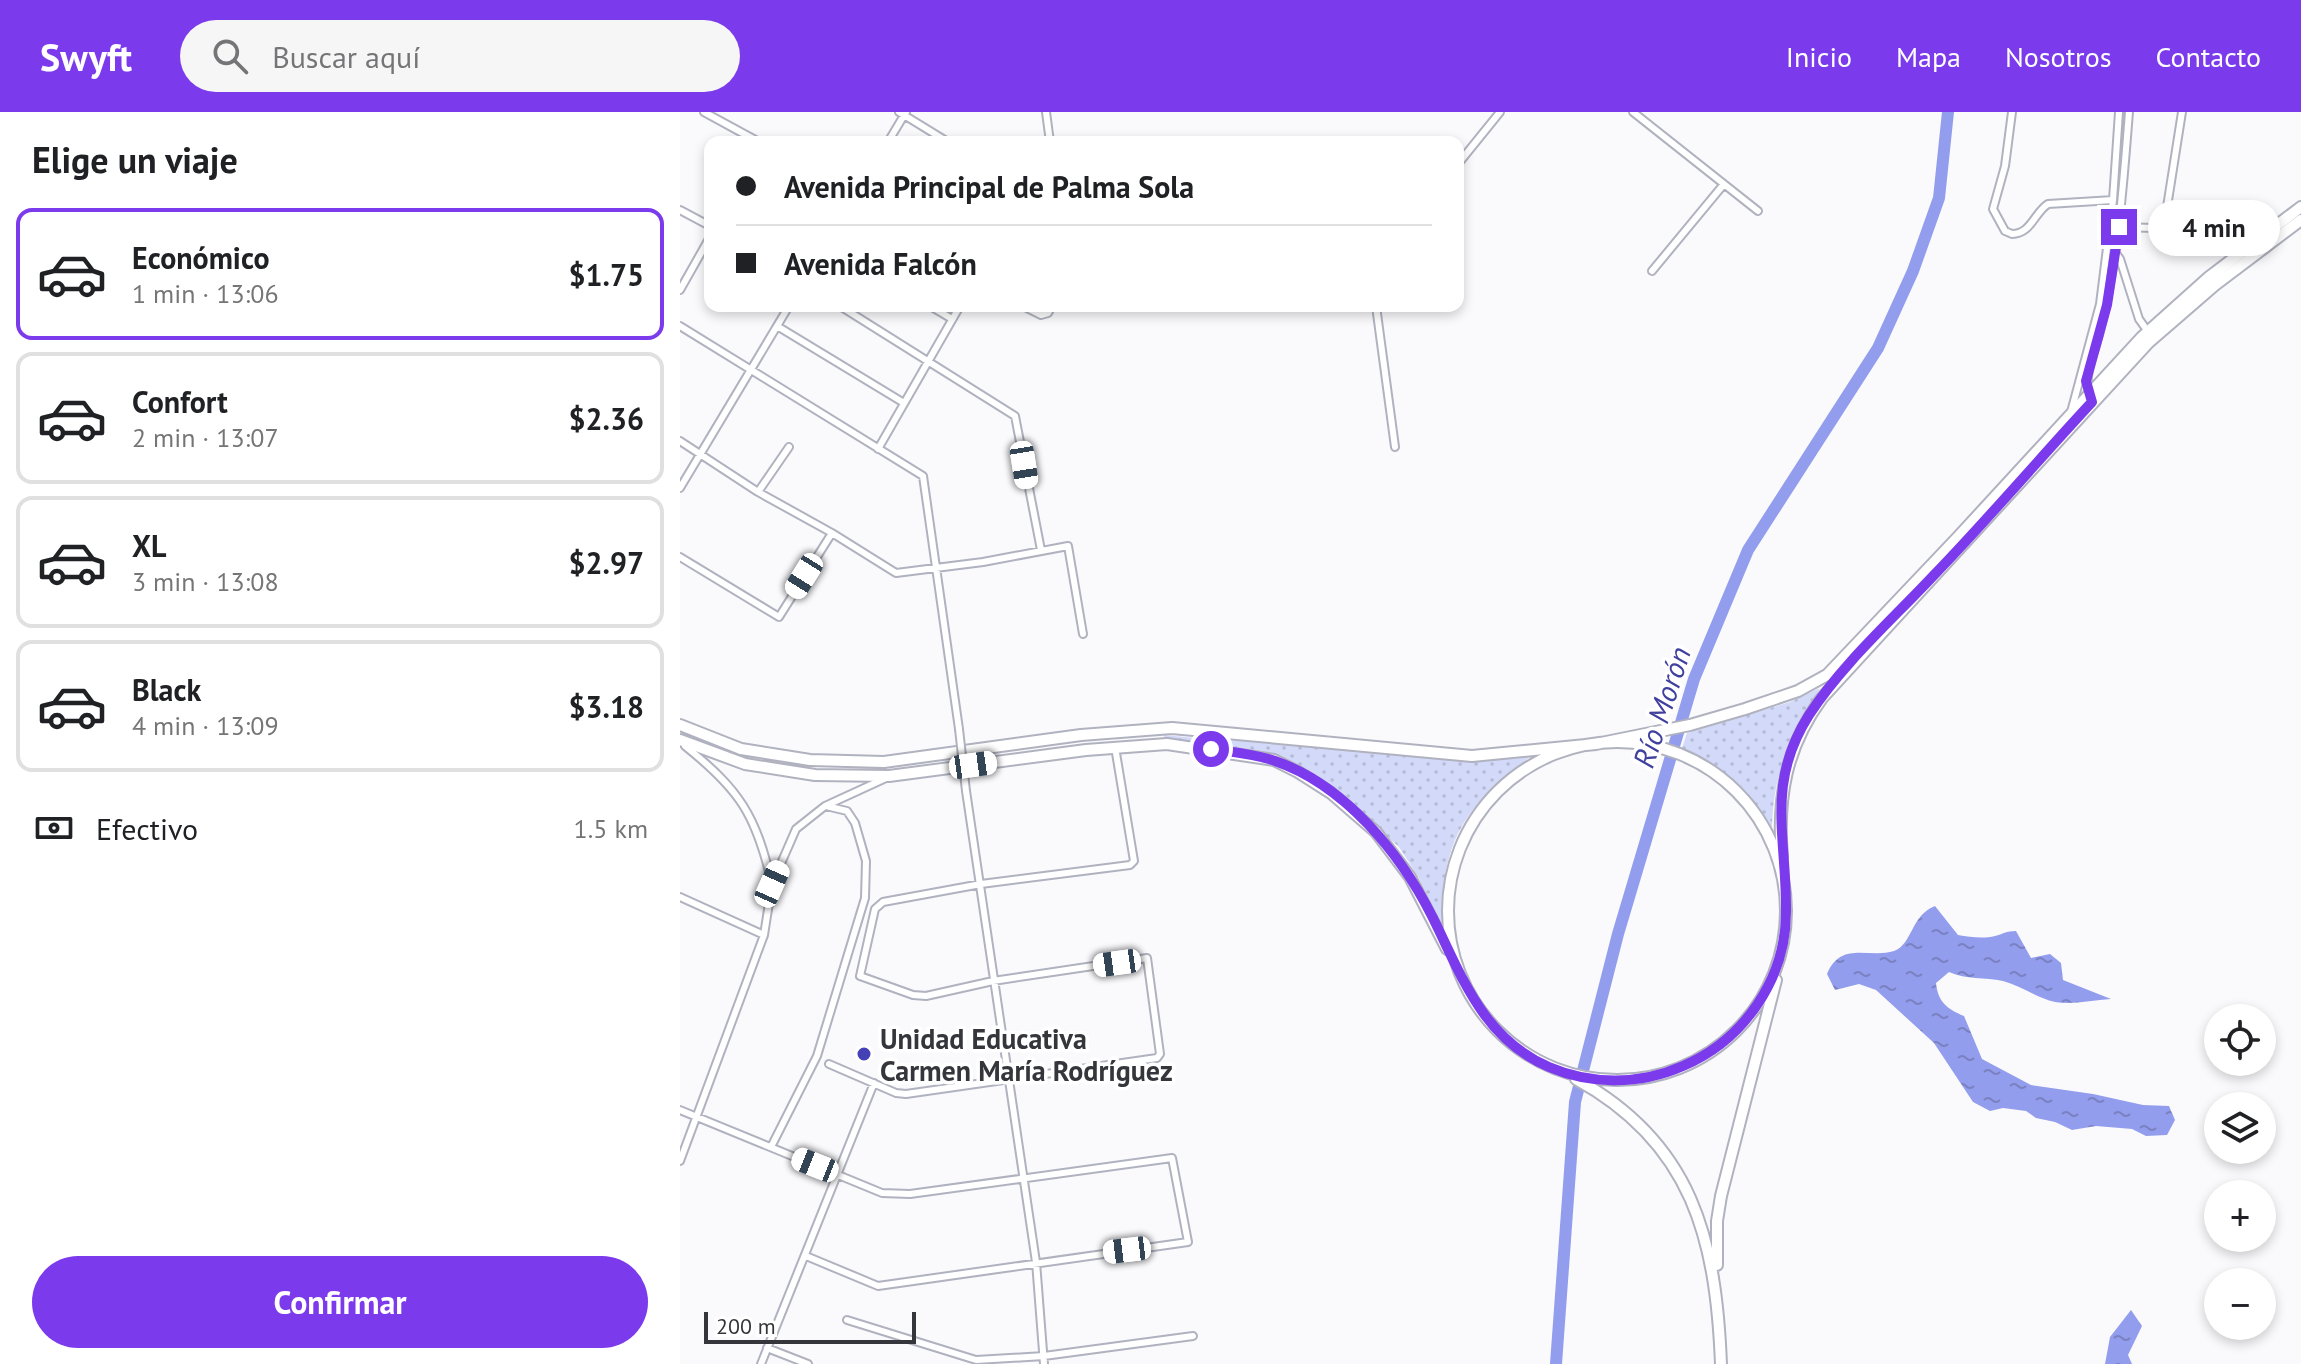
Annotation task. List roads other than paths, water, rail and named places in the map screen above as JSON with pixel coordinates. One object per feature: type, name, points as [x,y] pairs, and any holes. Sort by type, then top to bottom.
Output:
[{"type":"highway","points":[[1721,1364],[1717,1221],[1782,950],[1786,923],[1780,817],[1782,784],[1789,756],[1809,715],[1844,671],[1995,510],[2090,397],[2235,256],[2301,207]]},
{"type":"highway","points":[[2150,336],[2301,220]]},
{"type":"highway","points":[[1461,979],[1450,940],[1447,913],[1452,872],[1467,834],[1490,800],[1520,773],[1556,754],[1717,717],[1798,691],[1827,675],[2071,412],[2090,397]]},
{"type":"highway","points":[[680,725],[741,749],[810,760],[869,762],[897,761],[1095,734],[1172,728],[1461,756],[1623,742],[1678,754],[1713,771],[1734,788],[1752,809],[1773,844],[1784,883]]},
{"type":"highway","points":[[680,741],[745,764],[815,775],[889,776],[1115,747],[1167,744],[1274,760],[1319,785],[1363,819],[1396,856],[1419,892],[1461,979],[1482,1014],[1500,1034],[1533,1059],[1589,1082],[1634,1119],[1660,1149],[1695,1208],[1707,1241],[1717,1300]]},
{"type":"highway","points":[[1589,1082],[1651,1077],[1690,1063],[1714,1050],[1753,1012],[1767,989],[1782,950]]},
{"type":"street","points":[[704,112],[748,136]]},
{"type":"street","points":[[1046,112],[1049,136]]},
{"type":"street","points":[[1464,157],[1500,112]]},
{"type":"street","points":[[1633,112],[1758,211]]},
{"type":"street","points":[[2012,112],[2005,166],[1993,209],[2005,231],[2012,234],[2025,231],[2048,204],[2113,200]]},
{"type":"street","points":[[2071,412],[2100,304],[2113,200],[2119,112]]},
{"type":"street","points":[[2090,397],[2086,381],[2107,305],[2119,227],[2129,112]]},
{"type":"street","points":[[2119,227],[2155,228],[2166,209],[2182,112]]},
{"type":"street","points":[[891,136],[903,113],[939,136]]},
{"type":"street","points":[[1652,271],[1724,184]]},
{"type":"street","points":[[2166,209],[2229,215],[2235,256]]},
{"type":"street","points":[[680,210],[704,223]]},
{"type":"street","points":[[680,290],[704,248]]},
{"type":"street","points":[[2114,252],[2120,259],[2139,319],[2150,336]]},
{"type":"street","points":[[680,488],[785,312]]},
{"type":"street","points":[[850,312],[1015,416],[1041,550]]},
{"type":"street","points":[[940,312],[952,319]]},
{"type":"street","points":[[878,449],[956,312]]},
{"type":"street","points":[[1377,312],[1395,447]]},
{"type":"street","points":[[680,326],[923,476],[993,981],[1036,1262],[1044,1360]]},
{"type":"street","points":[[777,326],[904,403]]},
{"type":"street","points":[[680,441],[758,492],[896,573],[1068,546],[1083,634]]},
{"type":"street","points":[[758,492],[789,447]]},
{"type":"street","points":[[680,557],[779,617],[832,533]]},
{"type":"street","points":[[680,741],[718,774],[741,800],[763,846],[772,884]]},
{"type":"street","points":[[829,1064],[906,1094],[1157,1058],[1160,1054],[1147,958],[993,981],[926,996],[913,995],[860,976],[875,909],[883,902],[981,884],[1130,865],[1134,861],[1115,747]]},
{"type":"street","points":[[680,1161],[764,935],[772,884],[796,829],[825,806],[889,776]]},
{"type":"street","points":[[771,1147],[817,1056],[865,898],[866,861],[855,823],[847,811],[825,806]]},
{"type":"street","points":[[680,897],[764,935]]},
{"type":"street","points":[[761,1364],[874,1083]]},
{"type":"street","points":[[680,1110],[882,1193],[910,1194],[1172,1158],[1188,1242],[878,1286],[806,1256]]},
{"type":"street","points":[[847,1320],[976,1360],[1044,1360],[1193,1336]]},
{"type":"street","points":[[767,1348],[808,1364]]},
{"type":"water","points":[[1935,906],[1958,935],[1986,937],[2016,931],[2031,958],[2050,954],[2061,963],[2063,980],[2111,999],[2055,1002],[2003,981],[1949,972],[1936,983],[1939,995],[1948,1007],[1964,1016],[1982,1059],[2031,1085],[2143,1105],[2169,1106],[2175,1120],[2167,1135],[2146,1136],[2132,1129],[2096,1126],[2072,1130],[2036,1118],[2026,1111],[2003,1108],[1990,1111],[1973,1102],[1934,1043],[1876,990],[1859,984],[1835,990],[1827,974],[1840,957],[1894,951],[1905,942],[1921,916]]},
{"type":"water","points":[[2131,1310],[2142,1326],[2128,1355],[2132,1364],[2105,1364],[2110,1337]]},
{"type":"waterway","name":"Río Morón","points":[[1556,1364],[1575,1102],[1618,934],[1694,679],[1748,550],[1878,348],[1913,271],[1939,198],[1948,112]]},
{"type":"place","name":"Unidad Educativa Carmen María Rodríguez","points":[[864,1054]]}]
